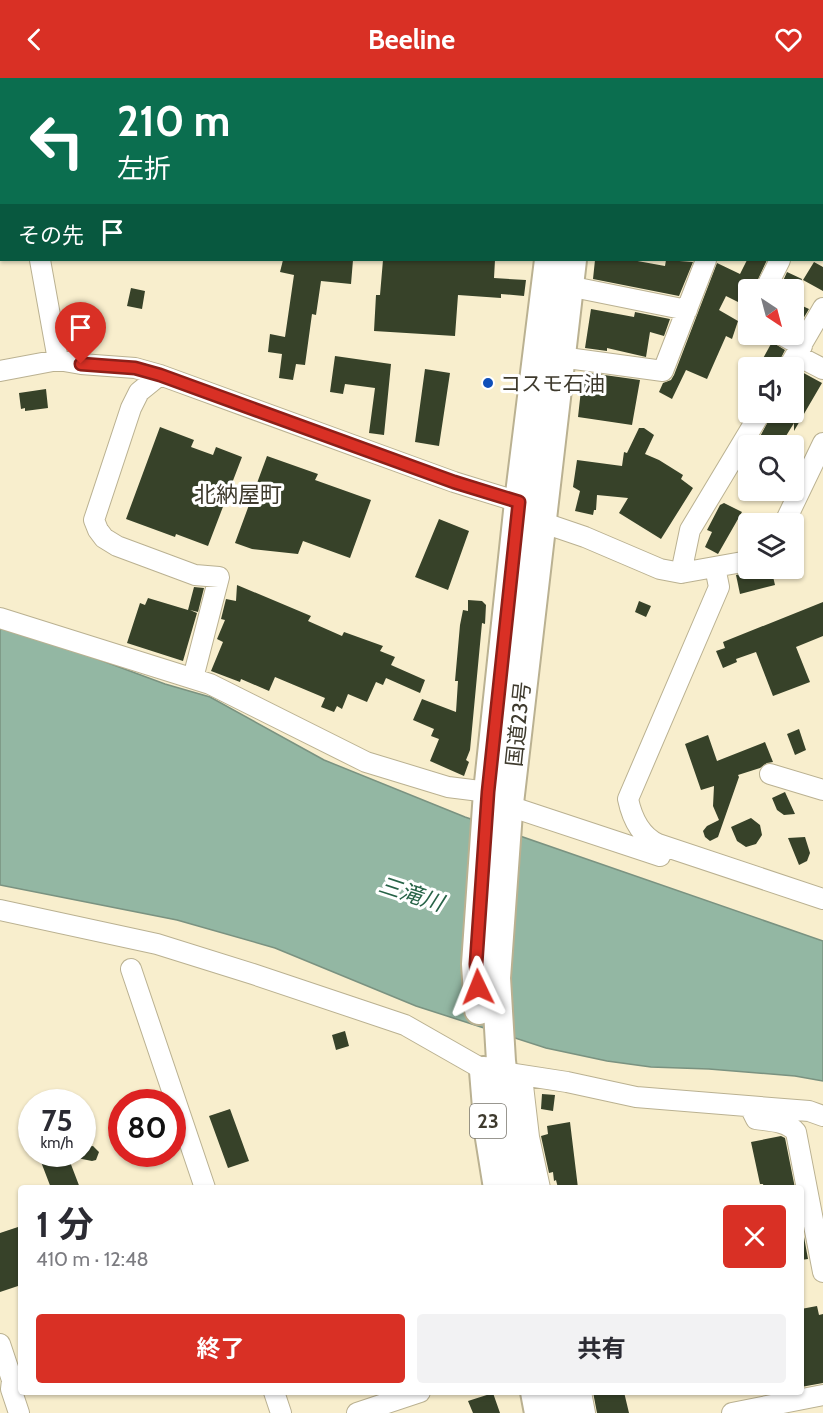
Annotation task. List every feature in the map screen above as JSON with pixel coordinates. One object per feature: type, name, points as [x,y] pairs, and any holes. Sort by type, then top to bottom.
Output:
[{"type":"highway","name":"国道23号","points":[[498,803],[519,502],[549,261]]},
{"type":"highway","name":"国道23号","points":[[520,1185],[476,964],[541,522],[570,273]]},
{"type":"highway","name":"国道23号","points":[[498,1067],[489,1132],[498,1185]]},
{"type":"highway","points":[[535,1395],[538,1413]]},
{"type":"highway","points":[[564,1395],[567,1413]]},
{"type":"street","points":[[40,261],[58,360]]},
{"type":"street","points":[[560,357],[663,371],[706,261]]},
{"type":"street","points":[[770,279],[780,261]]},
{"type":"street","points":[[570,273],[687,310]]},
{"type":"street","points":[[823,308],[795,356],[823,369]]},
{"type":"street","points":[[0,371],[58,360],[135,368],[160,375],[454,482],[519,502],[541,522],[585,537],[660,569],[681,573],[738,563]]},
{"type":"street","points":[[160,375],[139,392],[94,520],[98,531],[104,538],[117,546],[195,575],[219,577],[192,678]]},
{"type":"street","points":[[681,573],[690,530],[754,423]]},
{"type":"street","points":[[789,513],[823,443]]},
{"type":"street","points":[[715,567],[719,587],[628,800],[631,813],[646,838],[658,844],[823,899]]},
{"type":"street","points":[[0,618],[192,678],[266,711],[366,762],[498,803],[823,912]]},
{"type":"street","points":[[770,774],[823,790]]},
{"type":"street","points":[[0,910],[157,944],[254,974],[405,1025],[498,1067],[636,1097],[809,1111],[823,1116]]},
{"type":"street","points":[[130,969],[204,1185]]},
{"type":"street","points":[[498,1067],[529,1137],[539,1185]]},
{"type":"street","points":[[749,1106],[756,1119],[784,1124],[792,1127],[796,1132],[823,1272]]},
{"type":"street","points":[[0,1344],[12,1380],[11,1389],[19,1413]]},
{"type":"street","points":[[275,1395],[281,1413]]},
{"type":"street","points":[[357,1413],[411,1395]]},
{"type":"street","points":[[582,1395],[585,1413]]},
{"type":"street","points":[[732,1413],[823,1395]]},
{"type":"water","name":"三滝川","points":[[0,623],[165,684],[210,697],[324,760],[465,817],[823,941],[823,1081],[795,1076],[709,1069],[651,1067],[607,1061],[546,1048],[416,1006],[275,948],[177,920],[0,885]]},
{"type":"building","points":[[283,261],[353,261],[351,284],[321,281],[316,315],[312,314],[305,365],[296,364],[293,380],[279,378],[282,354],[268,352],[270,334],[285,337],[294,275],[280,272]]},
{"type":"building","points":[[383,261],[495,261],[494,278],[526,280],[524,296],[501,294],[501,298],[458,295],[455,336],[374,331],[376,295],[380,295]]},
{"type":"building","points":[[595,261],[638,261],[665,266],[666,261],[693,262],[679,296],[593,279]]},
{"type":"building","points":[[746,261],[767,261],[758,279],[738,279],[738,302],[726,296],[719,310],[738,321],[732,339],[726,336],[707,379],[686,370],[672,399],[659,392],[663,383],[671,380],[674,375],[717,263],[740,274]]},
{"type":"building","points":[[814,262],[823,267],[823,291],[804,281]]},
{"type":"building","points":[[787,272],[802,279],[784,279]]},
{"type":"building","points":[[131,288],[145,291],[142,309],[127,306]]},
{"type":"building","points":[[804,307],[809,309],[804,317]]},
{"type":"building","points":[[591,309],[634,317],[635,312],[670,319],[664,336],[650,332],[646,357],[607,348],[607,351],[585,348]]},
{"type":"building","points":[[770,345],[777,345],[785,350],[782,357],[764,357]]},
{"type":"building","points":[[335,356],[391,364],[384,435],[369,433],[375,388],[345,384],[343,394],[330,392]]},
{"type":"building","points":[[425,369],[450,373],[439,446],[415,442]]},
{"type":"building","points":[[583,372],[640,380],[632,425],[578,417]]},
{"type":"building","points":[[804,373],[822,383],[804,414]]},
{"type":"building","points":[[46,389],[48,408],[25,411],[25,408],[21,409],[19,393]]},
{"type":"building","points":[[767,423],[794,423],[787,435],[761,435]]},
{"type":"building","points":[[160,427],[194,440],[191,447],[213,455],[216,447],[242,457],[208,546],[126,519]]},
{"type":"building","points":[[639,428],[644,428],[654,435],[645,454],[683,475],[681,479],[693,488],[661,539],[619,513],[628,498],[597,495],[596,510],[593,515],[575,511],[580,491],[573,487],[577,460],[622,466],[624,452],[627,453]]},
{"type":"building","points":[[267,456],[318,474],[315,480],[371,500],[350,558],[303,541],[298,554],[252,549],[235,543]]},
{"type":"building","points":[[724,503],[742,512],[738,513],[738,519],[718,554],[705,547],[712,532],[707,530],[720,505]]},
{"type":"building","points":[[439,519],[469,531],[448,590],[415,577]]},
{"type":"building","points":[[736,575],[738,575],[738,579],[774,579],[775,585],[740,594]]},
{"type":"building","points":[[237,585],[311,616],[308,621],[342,636],[344,632],[383,646],[380,651],[395,657],[391,665],[425,680],[420,693],[386,678],[383,685],[376,682],[367,702],[348,694],[342,709],[337,706],[334,712],[321,707],[325,698],[275,677],[269,691],[241,679],[240,682],[211,671],[223,642],[217,639],[225,620],[221,619],[226,599],[236,601]]},
{"type":"building","points":[[194,587],[204,588],[198,612],[190,610],[197,613],[183,661],[127,643],[140,603],[145,605],[148,598],[188,610]]},
{"type":"building","points":[[468,600],[482,601],[486,605],[485,624],[482,623],[470,750],[466,760],[469,762],[464,776],[430,761],[439,739],[431,736],[434,729],[413,720],[422,699],[456,712],[458,681],[455,681],[460,625],[463,610],[468,611]]},
{"type":"building","points":[[639,601],[651,606],[646,617],[635,612]]},
{"type":"building","points":[[823,602],[823,636],[796,647],[810,682],[773,696],[756,652],[736,659],[737,662],[723,668],[716,651],[725,648],[723,642]]},
{"type":"building","points":[[799,729],[806,750],[795,755],[787,734]]},
{"type":"building","points":[[708,735],[717,761],[765,742],[773,762],[738,775],[718,837],[710,841],[705,837],[703,831],[707,826],[719,820],[713,806],[714,786],[701,790],[685,744]]},
{"type":"building","points":[[785,792],[795,814],[784,815],[777,810],[772,798]]},
{"type":"building","points":[[751,818],[760,825],[762,835],[756,844],[746,847],[737,841],[731,827]]},
{"type":"building","points":[[805,837],[810,853],[807,861],[799,865],[788,838]]},
{"type":"building","points":[[345,1031],[349,1046],[336,1050],[332,1035]]},
{"type":"building","points":[[542,1094],[555,1095],[553,1111],[541,1109]]},
{"type":"building","points":[[230,1109],[249,1161],[228,1168],[209,1116]]},
{"type":"building","points":[[570,1122],[578,1185],[557,1185],[556,1180],[554,1181],[553,1172],[549,1173],[541,1136],[548,1134],[547,1126]]},
{"type":"building","points":[[781,1136],[785,1138],[794,1185],[760,1184],[751,1142]]},
{"type":"building","points":[[43,1167],[72,1167],[79,1185],[50,1185]]},
{"type":"building","points":[[18,1227],[18,1286],[0,1292],[0,1233]]},
{"type":"building","points":[[804,1237],[808,1259],[804,1260]]},
{"type":"building","points":[[817,1306],[819,1315],[823,1314],[823,1383],[804,1386],[804,1308]]},
{"type":"building","points":[[494,1395],[500,1413],[473,1413],[468,1401]]},
{"type":"building","points":[[594,1395],[625,1395],[629,1413],[597,1413]]},
{"type":"place","name":"コスモ石油","points":[[488,383]]},
{"type":"district","name":"北納屋町","points":[[238,494]]},
{"type":"route","points":[[81,364],[135,368],[160,375],[454,482],[519,502],[488,792],[476,964],[478,987]]}]
